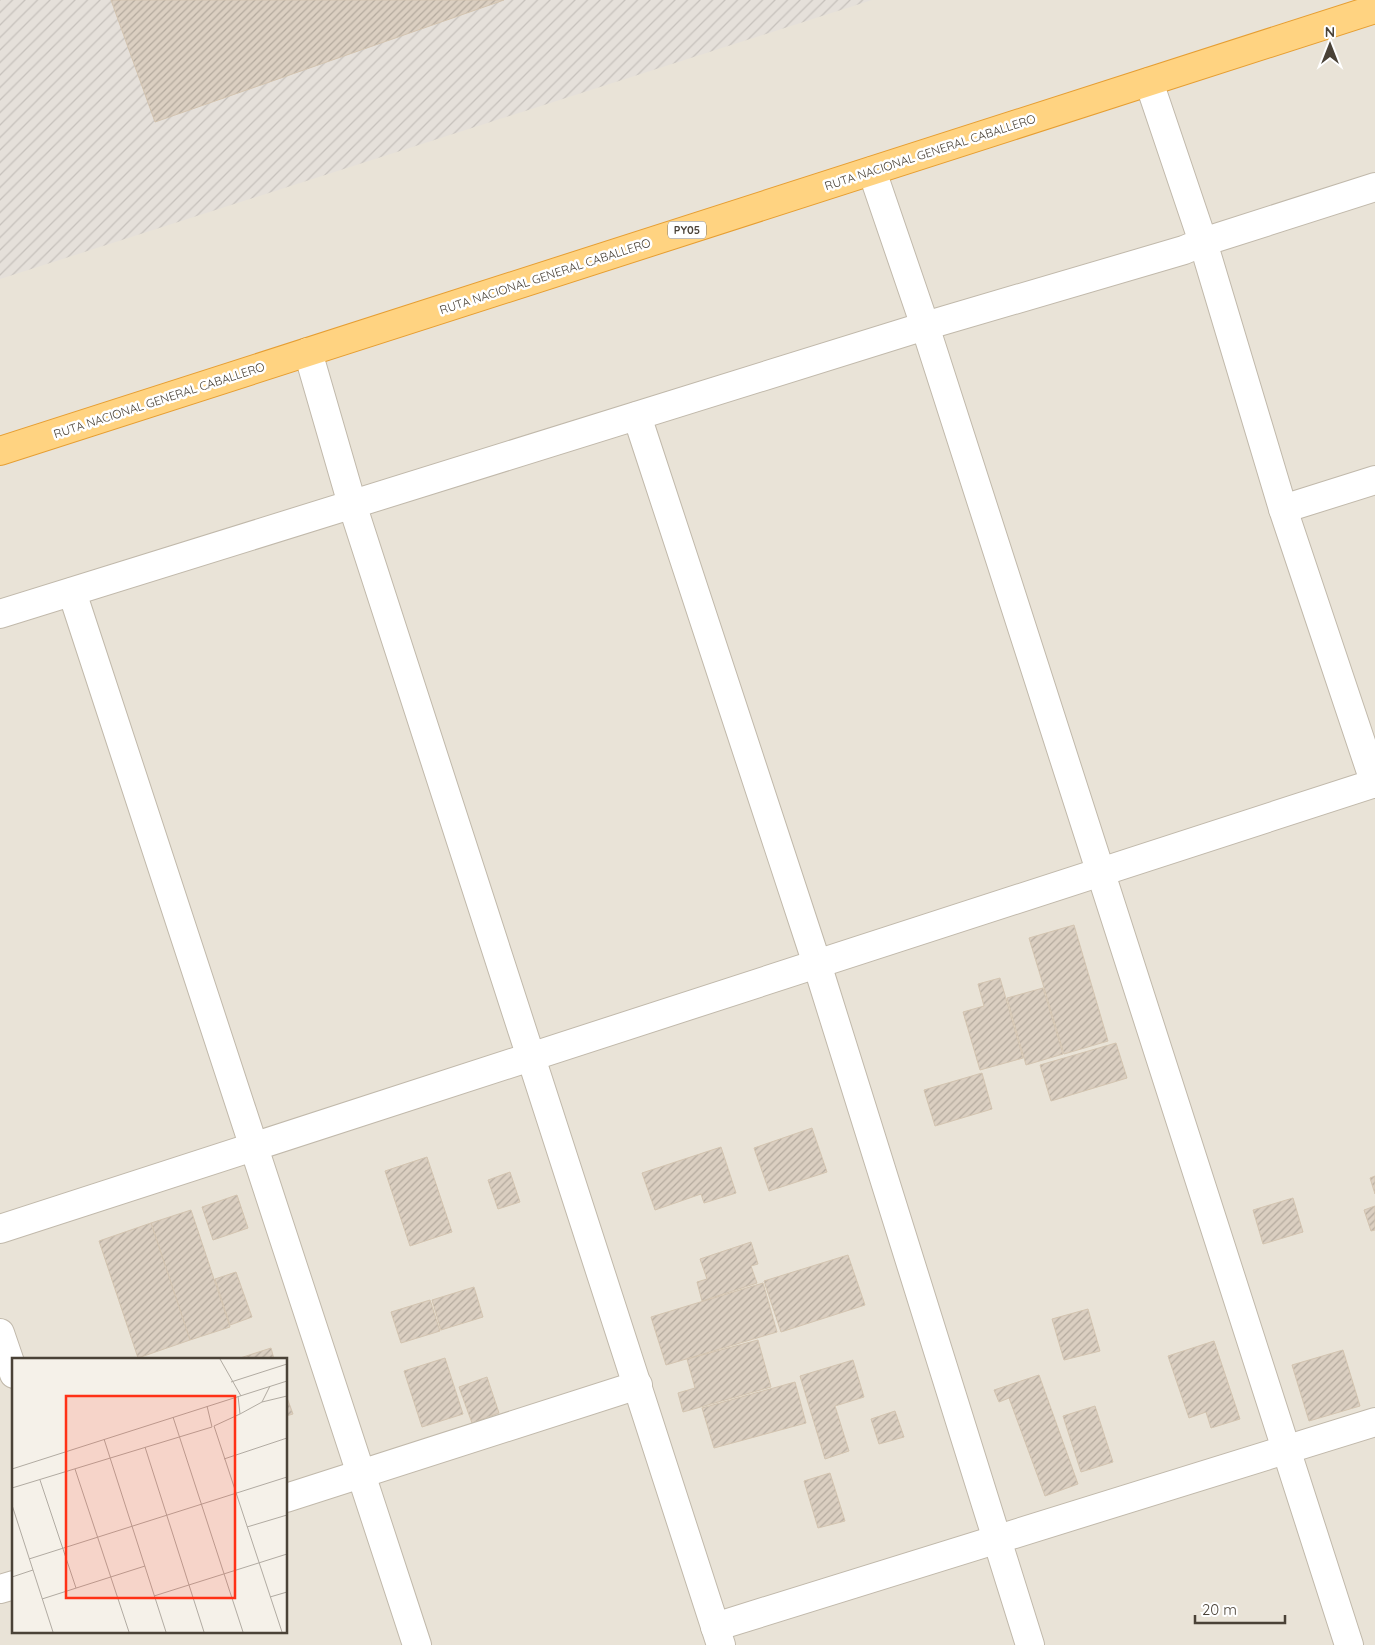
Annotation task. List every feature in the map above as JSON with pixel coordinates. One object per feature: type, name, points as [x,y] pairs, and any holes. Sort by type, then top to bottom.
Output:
[{"type":"highway","name":"RUTA NACIONAL GENERAL CABALLERO","points":[[0,451],[1375,9]]},
{"type":"street","points":[[0,1229],[1375,783],[1283,509],[1203,242],[1149,82]]},
{"type":"street","points":[[872,171],[925,326],[1349,1645]]},
{"type":"street","points":[[0,614],[925,326],[1184,250],[1203,242],[1375,187]]},
{"type":"street","points":[[308,352],[352,504],[718,1636],[997,1539],[1375,1422]]},
{"type":"street","points":[[637,416],[817,964],[1030,1645]]},
{"type":"street","points":[[1283,509],[1375,480]]},
{"type":"street","points":[[72,592],[417,1645]]},
{"type":"street","points":[[0,1333],[12,1368]]},
{"type":"street","points":[[288,1497],[638,1385]]},
{"type":"street","points":[[0,1589],[12,1585]]},
{"type":"shaded area","points":[[0,0],[1375,0],[1375,1645],[0,1645]]},
{"type":"shaded area","points":[[0,0],[872,0],[0,279]]},
{"type":"building","points":[[111,0],[504,0],[155,122]]},
{"type":"building","points":[[1074,925],[1108,1041],[1064,1054],[1029,938]]},
{"type":"building","points":[[1000,978],[1023,1058],[980,1070],[963,1012],[984,1006],[978,984]]},
{"type":"building","points":[[1043,988],[1063,1054],[1026,1065],[1007,998]]},
{"type":"building","points":[[1116,1043],[1127,1078],[1051,1101],[1040,1065]]},
{"type":"building","points":[[982,1073],[992,1109],[935,1126],[924,1090]]},
{"type":"building","points":[[812,1128],[827,1172],[769,1191],[754,1148]]},
{"type":"building","points":[[721,1147],[736,1193],[704,1203],[701,1194],[655,1210],[642,1173]]},
{"type":"building","points":[[427,1157],[452,1232],[410,1246],[385,1171]]},
{"type":"building","points":[[510,1172],[520,1202],[498,1209],[488,1180]]},
{"type":"building","points":[[1375,1176],[1375,1194],[1370,1178]]},
{"type":"building","points":[[237,1195],[248,1228],[213,1240],[202,1207]]},
{"type":"building","points":[[1293,1198],[1303,1232],[1263,1244],[1253,1210]]},
{"type":"building","points":[[1375,1206],[1375,1230],[1371,1231],[1364,1210]]},
{"type":"building","points":[[191,1210],[230,1327],[190,1340],[151,1223]]},
{"type":"building","points":[[151,1223],[190,1340],[138,1358],[99,1241]]},
{"type":"building","points":[[751,1242],[758,1264],[751,1266],[757,1283],[702,1301],[697,1282],[707,1279],[700,1259]]},
{"type":"building","points":[[848,1255],[865,1305],[781,1332],[764,1281]]},
{"type":"building","points":[[236,1272],[252,1317],[230,1325],[215,1279]]},
{"type":"building","points":[[763,1283],[777,1332],[666,1365],[651,1317]]},
{"type":"building","points":[[474,1287],[483,1317],[441,1330],[432,1300]]},
{"type":"building","points":[[430,1300],[440,1331],[401,1343],[391,1312]]},
{"type":"building","points":[[1088,1309],[1100,1351],[1064,1360],[1052,1319]]},
{"type":"building","points":[[758,1340],[771,1387],[683,1412],[678,1393],[695,1388],[687,1359]]},
{"type":"building","points":[[1214,1341],[1240,1419],[1211,1428],[1206,1412],[1189,1418],[1168,1356]]},
{"type":"building","points":[[271,1348],[274,1358],[240,1358]]},
{"type":"building","points":[[1343,1350],[1360,1406],[1309,1421],[1292,1365]]},
{"type":"building","points":[[445,1358],[463,1414],[422,1427],[404,1371]]},
{"type":"building","points":[[853,1360],[864,1397],[835,1406],[849,1451],[825,1459],[800,1376]]},
{"type":"building","points":[[1039,1375],[1078,1484],[1045,1496],[1009,1398],[999,1402],[994,1390]]},
{"type":"building","points":[[487,1377],[499,1413],[472,1423],[459,1387]]},
{"type":"building","points":[[795,1382],[806,1423],[714,1448],[702,1408]]},
{"type":"building","points":[[288,1400],[293,1414],[288,1415]]},
{"type":"building","points":[[1095,1406],[1113,1462],[1081,1472],[1063,1416]]},
{"type":"building","points":[[895,1411],[904,1437],[879,1444],[871,1419]]},
{"type":"building","points":[[830,1473],[845,1521],[818,1528],[804,1481]]}]
